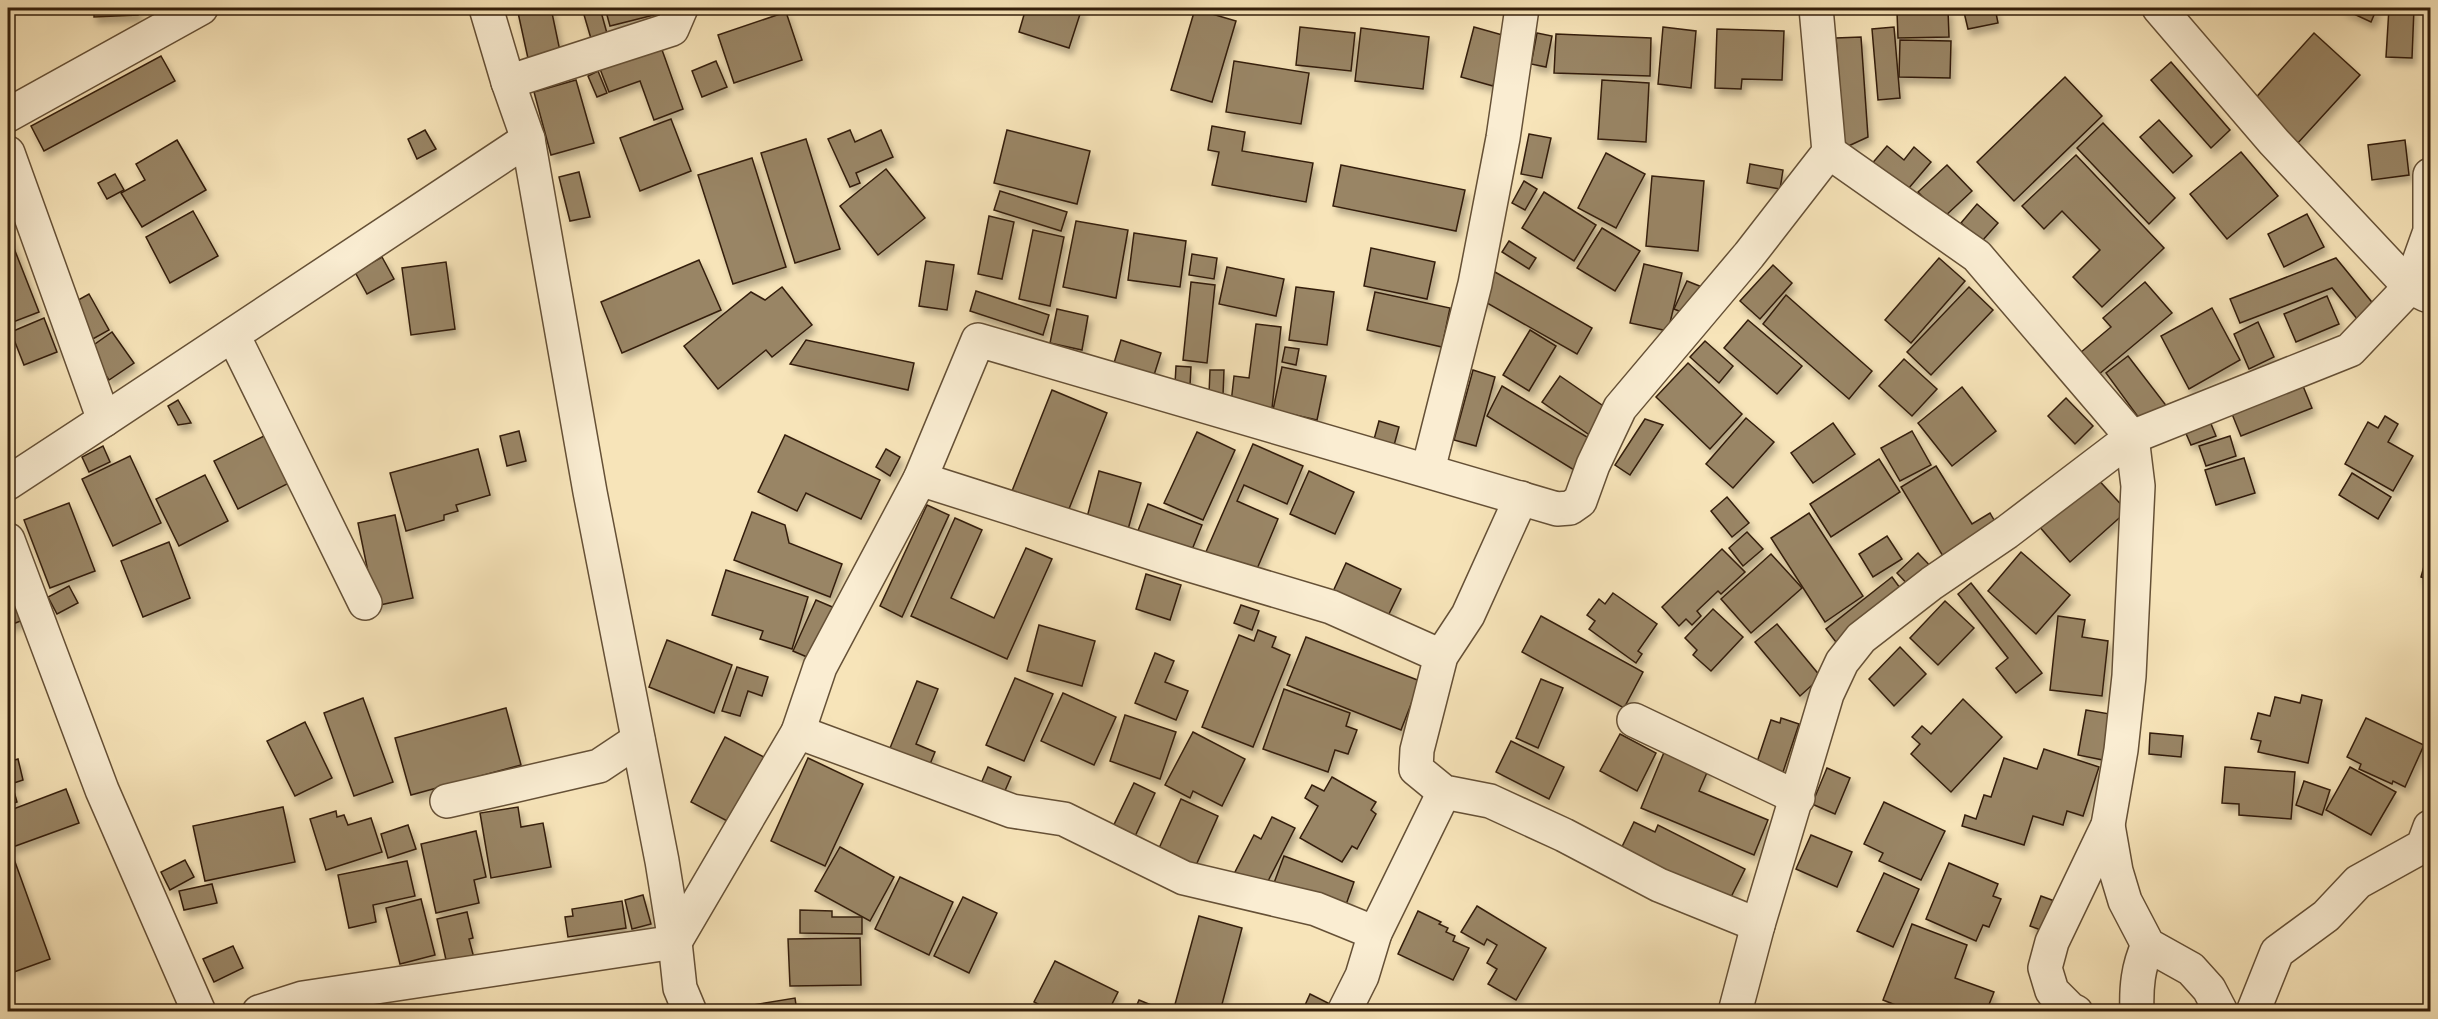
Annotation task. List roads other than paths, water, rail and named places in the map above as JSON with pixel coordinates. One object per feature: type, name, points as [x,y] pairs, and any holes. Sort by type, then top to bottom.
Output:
[{"type":"street","points":[[8,115],[201,8]]},
{"type":"street","points":[[486,8],[528,139],[590,492],[675,942],[680,988],[690,1011]]},
{"type":"street","points":[[508,82],[672,29],[681,8]]},
{"type":"street","points":[[1428,470],[1475,284],[1503,138],[1522,8]]},
{"type":"street","points":[[675,942],[798,732],[820,667],[920,479],[978,339],[1557,509],[1570,508],[1580,501],[1593,465],[1620,408],[1749,255],[1829,152],[1816,8]]},
{"type":"street","points":[[2159,8],[2274,142],[2420,292]]},
{"type":"street","points":[[8,483],[528,139]]},
{"type":"street","points":[[1829,152],[1977,256],[2132,437],[2138,486],[2128,676],[2121,750],[2108,825],[2052,942],[2045,968],[2052,991],[2072,1011]]},
{"type":"street","points":[[8,153],[104,420]]},
{"type":"street","points":[[1735,1011],[1758,925],[1827,694],[1842,662],[1861,638],[1932,583],[2007,532],[2132,437],[2350,350],[2420,292],[2430,231],[2430,175]]},
{"type":"street","points":[[233,334],[365,603]]},
{"type":"street","points":[[920,479],[1331,607],[1441,656]]},
{"type":"street","points":[[1521,498],[1468,615],[1441,656],[1417,750],[1416,769],[1444,792],[1490,801],[1564,835],[1659,885],[1758,925]]},
{"type":"street","points":[[8,540],[102,790],[199,1011]]},
{"type":"street","points":[[1634,720],[1797,798]]},
{"type":"street","points":[[798,732],[1012,811],[1064,819],[1184,878],[1316,909],[1375,933]]},
{"type":"street","points":[[447,801],[598,766],[638,740]]},
{"type":"street","points":[[1344,1011],[1362,976],[1375,933],[1444,792]]},
{"type":"street","points":[[2108,825],[2122,891],[2148,945],[2192,969],[2209,989],[2221,1011]]},
{"type":"street","points":[[2253,1011],[2277,952],[2326,916],[2358,882],[2423,846],[2430,827]]},
{"type":"street","points":[[259,1011],[303,998],[675,942]]},
{"type":"street","points":[[2137,1011],[2138,978],[2148,945]]}]
